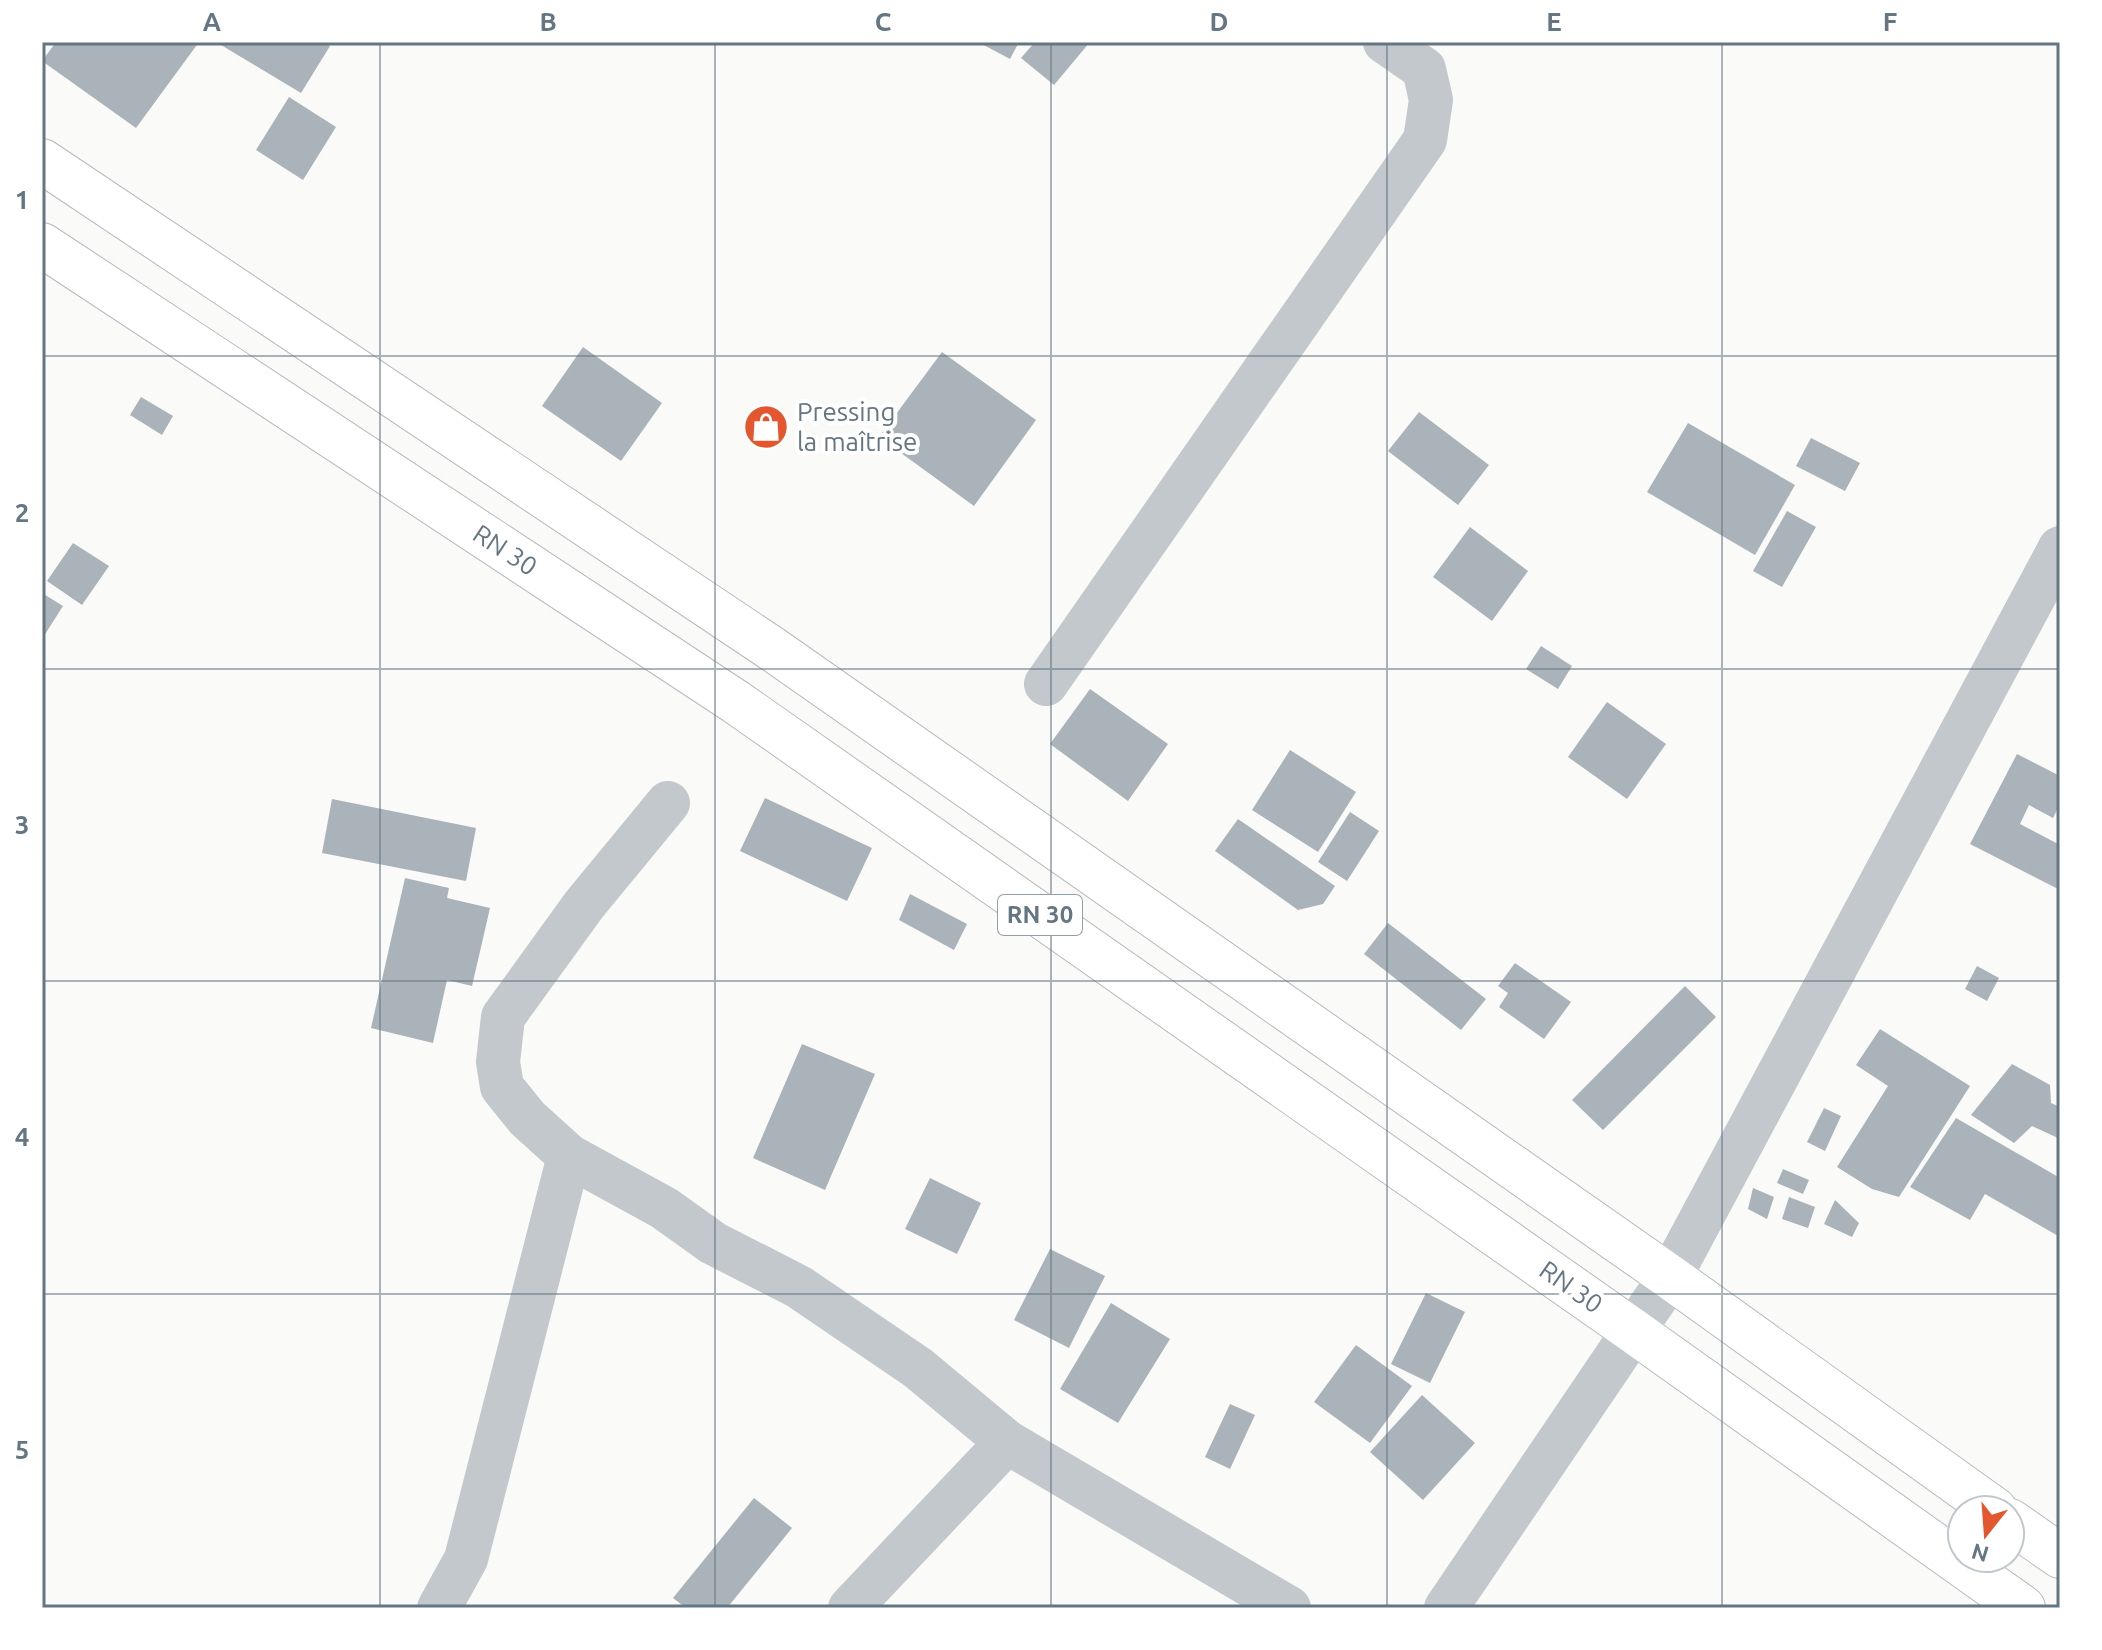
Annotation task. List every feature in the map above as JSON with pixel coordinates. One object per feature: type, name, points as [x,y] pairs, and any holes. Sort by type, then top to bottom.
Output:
[{"type":"main road","name":"RN 30","points":[[42,161],[771,648],[1670,1277],[1973,1494]]},
{"type":"main road","name":"RN 30","points":[[42,245],[736,702],[2023,1608]]},
{"type":"main road","points":[[2026,1532],[2060,1556]]},
{"type":"street","points":[[1046,684],[1425,140],[1431,100],[1424,69],[1385,42]]},
{"type":"street","points":[[1446,1608],[1670,1277],[2060,548]]},
{"type":"street","points":[[668,803],[584,905],[503,1017],[498,1062],[502,1087],[527,1118],[569,1156],[664,1208],[713,1243],[799,1287],[918,1368],[1007,1442],[1289,1608]]},
{"type":"street","points":[[439,1608],[466,1559],[569,1156]]},
{"type":"street","points":[[850,1608],[1007,1442]]},
{"type":"building","points":[[56,42],[199,42],[136,128],[42,61]]},
{"type":"building","points":[[223,42],[323,42],[330,46],[301,93],[221,45]]},
{"type":"building","points":[[978,42],[1019,42],[1010,59]]},
{"type":"building","points":[[1035,42],[1090,42],[1054,85],[1021,58]]},
{"type":"building","points":[[289,97],[336,127],[303,180],[256,150]]},
{"type":"building","points":[[583,347],[662,403],[621,461],[542,406]]},
{"type":"building","points":[[942,352],[1036,420],[974,506],[879,437]]},
{"type":"building","points":[[141,397],[173,416],[162,435],[130,415]]},
{"type":"building","points":[[1419,412],[1489,465],[1458,505],[1388,451]]},
{"type":"building","points":[[1688,423],[1795,485],[1755,555],[1647,492]]},
{"type":"building","points":[[1811,438],[1860,463],[1845,491],[1796,466]]},
{"type":"building","points":[[1787,511],[1816,527],[1782,587],[1753,571]]},
{"type":"building","points":[[1470,527],[1528,571],[1492,621],[1433,577]]},
{"type":"building","points":[[73,543],[109,566],[82,605],[47,581]]},
{"type":"building","points":[[42,593],[63,606],[42,639]]},
{"type":"building","points":[[1541,646],[1572,666],[1558,689],[1526,669]]},
{"type":"building","points":[[1090,689],[1168,744],[1128,801],[1050,744]]},
{"type":"building","points":[[1607,702],[1666,744],[1627,799],[1568,757]]},
{"type":"building","points":[[1290,750],[1356,792],[1318,852],[1252,810]]},
{"type":"building","points":[[2017,754],[2060,776],[2060,804],[2053,818],[2029,805],[2020,824],[2060,845],[2060,890],[1970,844]]},
{"type":"building","points":[[765,798],[872,848],[847,901],[740,851]]},
{"type":"building","points":[[332,799],[476,828],[466,881],[322,853]]},
{"type":"building","points":[[1350,812],[1379,831],[1347,881],[1318,862]]},
{"type":"building","points":[[1238,819],[1335,886],[1323,904],[1298,910],[1215,851]]},
{"type":"building","points":[[405,878],[449,888],[447,898],[490,908],[472,986],[447,980],[433,1043],[371,1028]]},
{"type":"building","points":[[910,894],[967,924],[954,950],[899,920]]},
{"type":"building","points":[[1388,923],[1486,999],[1461,1030],[1364,954]]},
{"type":"building","points":[[1515,963],[1571,1002],[1544,1039],[1499,1007],[1508,993],[1498,986]]},
{"type":"building","points":[[1977,966],[1999,978],[1987,1001],[1965,989]]},
{"type":"building","points":[[1685,986],[1716,1017],[1603,1130],[1572,1100]]},
{"type":"building","points":[[1880,1029],[1970,1086],[1899,1197],[1872,1189],[1837,1167],[1888,1086],[1856,1065]]},
{"type":"building","points":[[802,1044],[875,1074],[825,1190],[753,1158]]},
{"type":"building","points":[[2012,1064],[2050,1085],[2051,1103],[2060,1107],[2060,1139],[2032,1126],[2014,1143],[1971,1115]]},
{"type":"building","points":[[1824,1108],[1841,1116],[1825,1151],[1807,1142]]},
{"type":"building","points":[[1956,1118],[2060,1178],[2060,1237],[1985,1194],[1970,1220],[1910,1187]]},
{"type":"building","points":[[1783,1169],[1809,1180],[1803,1194],[1777,1183]]},
{"type":"building","points":[[930,1178],[981,1203],[957,1254],[905,1229]]},
{"type":"building","points":[[1753,1188],[1774,1197],[1767,1219],[1748,1209]]},
{"type":"building","points":[[1789,1197],[1815,1207],[1808,1228],[1782,1219]]},
{"type":"building","points":[[1835,1200],[1859,1223],[1852,1237],[1824,1224]]},
{"type":"building","points":[[1050,1249],[1105,1276],[1069,1348],[1014,1320]]},
{"type":"building","points":[[1426,1293],[1465,1312],[1430,1383],[1391,1364]]},
{"type":"building","points":[[1111,1303],[1170,1339],[1118,1423],[1060,1389]]},
{"type":"building","points":[[1356,1345],[1412,1386],[1370,1443],[1314,1402]]},
{"type":"building","points":[[1422,1395],[1475,1443],[1423,1500],[1370,1452]]},
{"type":"building","points":[[1230,1404],[1255,1415],[1230,1469],[1205,1457]]},
{"type":"building","points":[[754,1498],[792,1528],[727,1608],[686,1608],[673,1598]]},
{"type":"place","name":"Pressing la maîtrise","points":[[766,427]]}]
